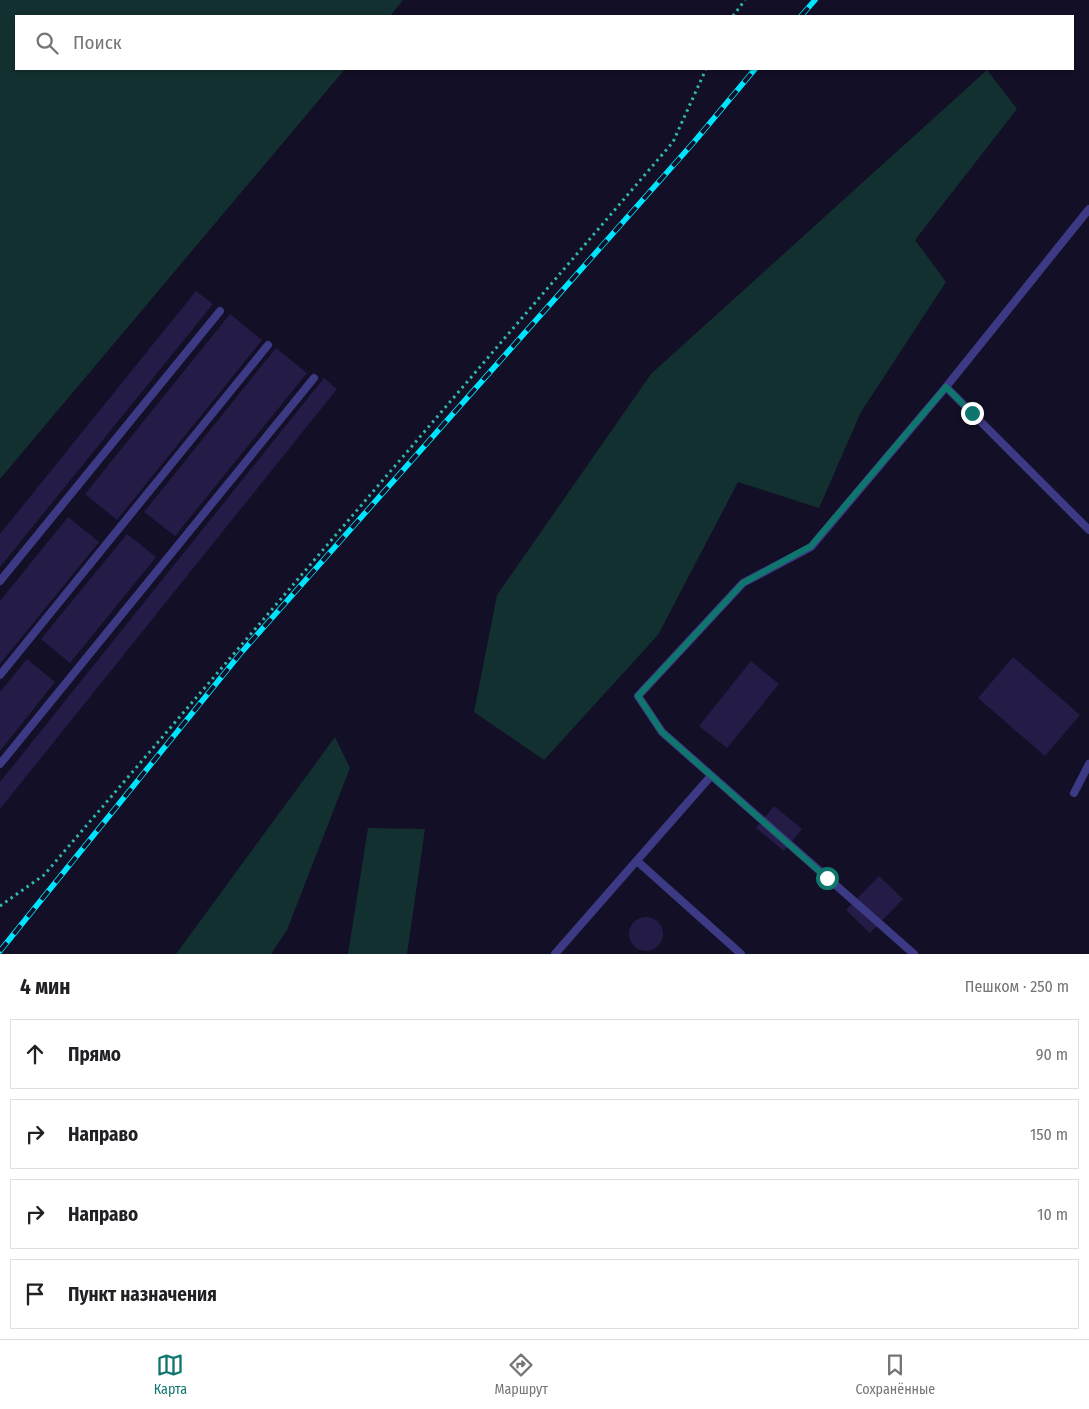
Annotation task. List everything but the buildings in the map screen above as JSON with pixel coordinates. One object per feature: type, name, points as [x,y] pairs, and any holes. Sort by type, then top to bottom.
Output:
[{"type":"lane","points":[[914,954],[710,777],[662,732],[638,696],[743,583],[811,546],[946,387],[1089,209]]},
{"type":"lane","points":[[0,581],[220,311]]},
{"type":"lane","points":[[0,675],[268,345]]},
{"type":"lane","points":[[0,764],[314,378]]},
{"type":"lane","points":[[946,387],[1089,530]]},
{"type":"lane","points":[[1074,793],[1089,764]]},
{"type":"lane","points":[[555,954],[710,777]]},
{"type":"lane","points":[[636,861],[741,954]]},
{"type":"path","points":[[734,15],[745,0]]},
{"type":"path","points":[[0,906],[44,876],[673,142],[706,70]]},
{"type":"green space","points":[[0,0],[403,0],[391,15],[15,15],[15,70],[344,70],[0,479]]},
{"type":"green space","points":[[987,70],[1017,109],[915,240],[946,282],[861,412],[819,508],[738,482],[658,635],[544,760],[474,712],[497,595],[651,374]]},
{"type":"green space","points":[[335,737],[350,768],[287,930],[271,954],[176,954]]},
{"type":"green space","points":[[368,828],[425,829],[407,954],[348,954]]},
{"type":"railway","points":[[802,15],[815,0]]},
{"type":"railway","points":[[0,951],[240,654],[694,142],[754,70]]},
{"type":"route","points":[[827,878],[710,777],[662,732],[638,696],[743,583],[811,546],[946,387],[972,413]]}]
